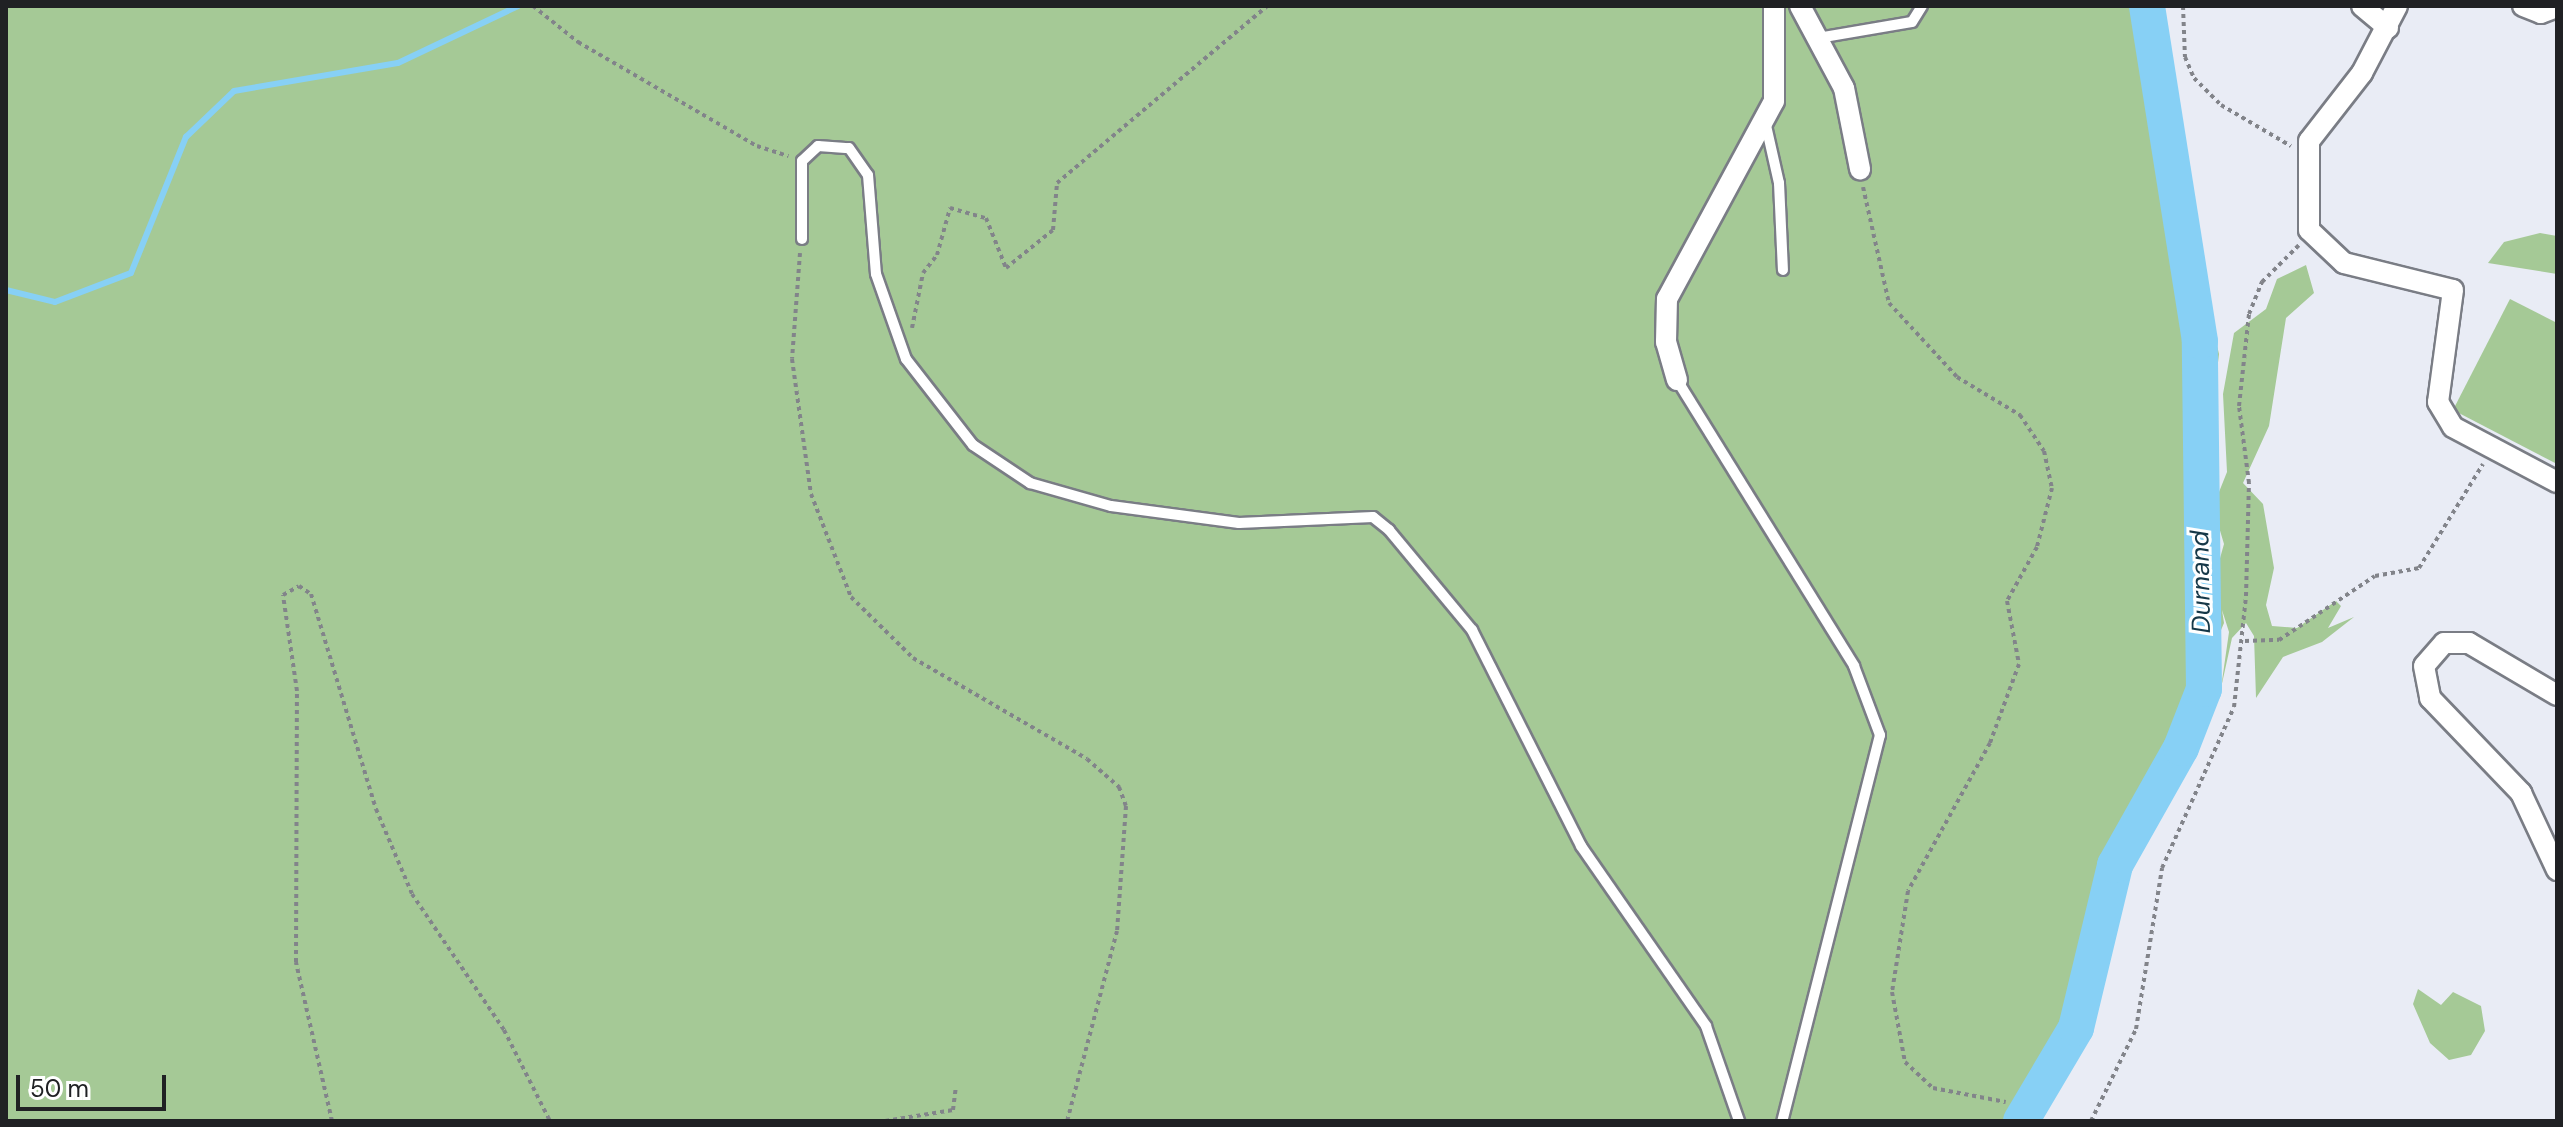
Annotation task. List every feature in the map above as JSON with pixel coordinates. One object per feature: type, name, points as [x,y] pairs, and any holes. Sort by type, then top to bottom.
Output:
[{"type":"street","points":[[1677,380],[1666,342],[1667,299],[1765,121],[1779,70],[1774,6]]},
{"type":"street","points":[[1800,6],[1844,88],[1860,169]]},
{"type":"street","points":[[2362,6],[2392,19],[2305,153],[2309,230],[2344,263],[2453,290],[2438,402],[2453,427],[2557,482]]},
{"type":"street","points":[[2523,6],[2541,13],[2557,7]]},
{"type":"street","points":[[2557,695],[2469,643],[2444,643],[2424,666],[2430,698],[2521,793],[2557,870]]},
{"type":"lane","points":[[1818,38],[1912,22],[1922,6]]},
{"type":"lane","points":[[1765,121],[1779,183],[1783,270]]},
{"type":"lane","points":[[802,239],[802,161],[818,146],[840,145],[860,156],[876,274],[906,359],[973,445],[1030,483],[1111,506],[1239,523],[1373,517],[1389,530],[1472,630],[1581,846],[1706,1026],[1739,1121]]},
{"type":"lane","points":[[1677,380],[1854,666],[1880,735],[1782,1121]]},
{"type":"path","points":[[533,6],[567,35],[757,146],[802,161]]},
{"type":"path","points":[[906,359],[923,273],[937,255],[950,208],[986,218],[1006,268],[1053,230],[1057,183],[1267,6]]},
{"type":"path","points":[[2183,6],[2185,57],[2194,78],[2221,105],[2305,153]]},
{"type":"path","points":[[1860,169],[1889,303],[1957,377],[2020,415],[2044,451],[2052,488],[2037,547],[2007,601],[2019,664],[1990,743],[1908,891],[1892,992],[1905,1062],[1933,1088],[2006,1102]]},
{"type":"path","points":[[2091,1121],[2136,1029],[2162,868],[2221,748],[2244,641],[2249,483],[2239,406],[2249,314],[2262,282],[2309,230]]},
{"type":"path","points":[[802,239],[792,359],[798,407],[811,494],[851,597],[913,658],[1087,759],[1119,787],[1126,806],[1117,931],[1067,1121]]},
{"type":"path","points":[[2244,641],[2279,640],[2375,576],[2419,568],[2492,448]]},
{"type":"path","points":[[332,1121],[296,962],[297,691],[283,595],[299,586],[311,594],[376,809],[412,894],[504,1030],[550,1121]]},
{"type":"path","points":[[885,1121],[953,1110],[956,1086]]},
{"type":"green space","points":[[6,6],[2158,6],[2149,62],[2219,354],[2202,501],[2215,576],[2224,544],[2213,507],[2227,472],[2223,394],[2234,333],[2266,309],[2277,279],[2306,265],[2314,293],[2286,318],[2269,426],[2243,483],[2263,504],[2274,568],[2266,605],[2272,626],[2297,628],[2336,601],[2341,606],[2328,628],[2354,617],[2322,642],[2283,657],[2256,698],[2254,636],[2246,623],[2232,638],[2221,688],[2229,632],[2222,610],[2224,623],[2122,863],[2084,1034],[2015,1121],[6,1121]]},
{"type":"green space","points":[[2540,233],[2557,236],[2557,274],[2488,263],[2504,242]]},
{"type":"green space","points":[[2510,299],[2557,323],[2557,464],[2453,410]]},
{"type":"green space","points":[[2418,989],[2441,1005],[2453,992],[2481,1006],[2485,1031],[2471,1055],[2449,1060],[2430,1043],[2413,1004]]},
{"type":"waterway","points":[[6,290],[55,302],[131,273],[186,137],[234,91],[398,63],[518,6]]},
{"type":"waterway","name":"Durnand","points":[[2021,1121],[2076,1028],[2115,865],[2181,748],[2204,689],[2200,341],[2147,6]]}]
